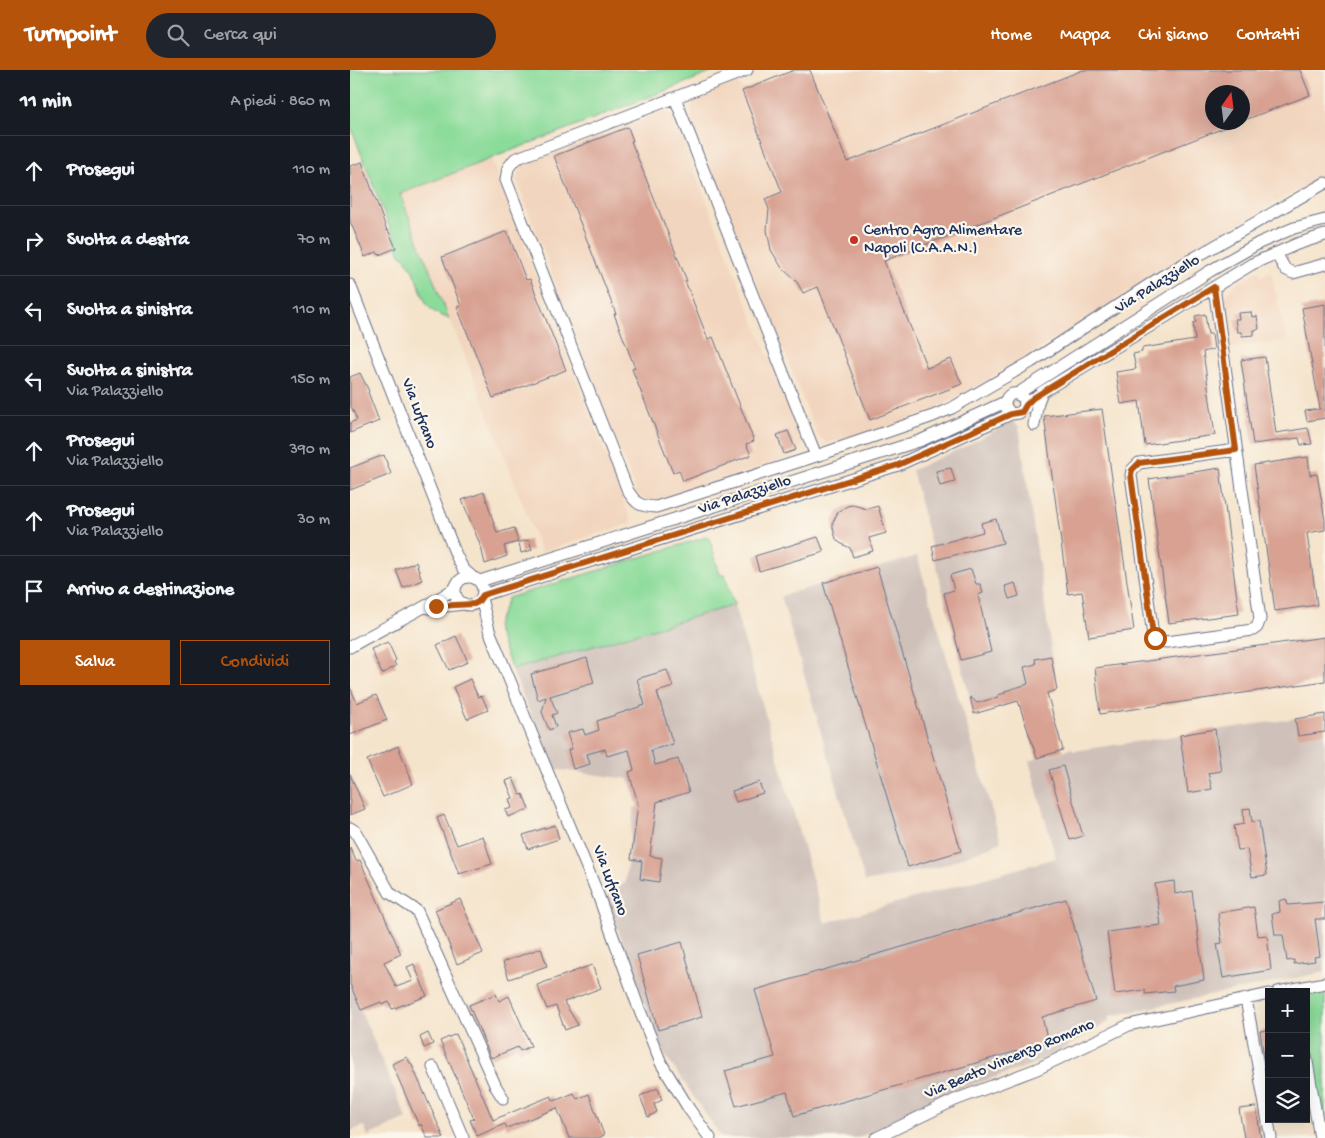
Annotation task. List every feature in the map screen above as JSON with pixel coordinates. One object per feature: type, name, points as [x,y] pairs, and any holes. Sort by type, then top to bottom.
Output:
[{"type":"street","points":[[747,70],[515,159],[508,168],[506,180],[628,491],[635,502],[643,506],[656,507],[816,456],[952,408],[1031,362],[1162,278],[1325,183]]},
{"type":"street","points":[[675,98],[816,456]]},
{"type":"street","name":"Via Palazziello","points":[[1017,394],[1210,271],[1259,243],[1288,230],[1325,220]]},
{"type":"street","name":"Via Palazziello","points":[[482,597],[898,465],[1019,411],[1042,392],[1252,264],[1325,235]]},
{"type":"street","points":[[1276,253],[1285,269],[1289,272],[1299,272],[1325,264]]},
{"type":"street","name":"Via Lufrano","points":[[350,285],[456,555]]},
{"type":"street","points":[[1214,287],[1260,619],[1253,630],[1167,642],[1161,641],[1153,635],[1131,475],[1132,470],[1139,463],[1236,450]]},
{"type":"street","points":[[1034,425],[1038,402],[1042,392]]},
{"type":"street","points":[[1011,394],[1017,394],[1024,398],[1019,411],[1006,409],[1005,402],[1011,394]]},
{"type":"street","name":"Via Palazziello","points":[[475,579],[922,440],[1005,402]]},
{"type":"street","points":[[422,609],[478,602],[482,597],[483,588],[463,569],[456,555]]},
{"type":"street","points":[[456,555],[456,597],[467,604]]},
{"type":"street","points":[[350,647],[396,620],[422,609],[457,584],[462,578],[475,579]]},
{"type":"street","name":"Via Lufrano","points":[[482,597],[488,630],[597,892],[638,1006],[661,1063],[689,1109],[710,1138]]},
{"type":"street","name":"Via Lufrano","points":[[467,604],[488,630]]},
{"type":"street","points":[[350,828],[355,831],[390,893],[418,911],[496,1087],[503,1098]]},
{"type":"street","points":[[1302,988],[1325,982]]},
{"type":"street","name":"Via Beato Vincenzo Romano","points":[[876,1138],[956,1100],[1037,1069],[1129,1025],[1265,995]]},
{"type":"street","points":[[1246,998],[1271,1138]]},
{"type":"street","points":[[433,1066],[464,1138]]},
{"type":"street","points":[[1310,1078],[1320,1138]]},
{"type":"shaded area","points":[[793,70],[1325,70],[1325,175],[1152,276],[1062,335],[969,391],[933,410],[867,434],[827,443],[817,435],[692,119],[691,107],[698,96],[737,80],[741,90]]},
{"type":"shaded area","points":[[663,112],[672,114],[802,442],[802,450],[795,456],[663,498],[648,501],[637,494],[516,179],[523,165]]},
{"type":"shaded area","points":[[491,159],[632,523],[541,552],[400,194]]},
{"type":"shaded area","points":[[1258,271],[1261,277],[1271,272],[1287,341],[1230,348],[1226,295],[1234,285]]},
{"type":"shaded area","points":[[1013,421],[1019,427],[1057,690],[974,714],[912,470],[966,446]]},
{"type":"shaded area","points":[[917,556],[1001,842],[938,867],[865,882],[781,596]]},
{"type":"shaded area","points":[[734,605],[825,923],[1056,858],[1029,761],[1072,748],[1073,751],[1325,714],[1325,972],[1110,1016],[1110,1021],[1049,1057],[937,1097],[858,1138],[722,1138],[661,1049],[606,896],[625,883],[634,807],[638,807],[629,779],[553,769],[512,670]]},
{"type":"shaded area","points":[[350,985],[407,1119],[368,1136],[364,1126],[350,1131]]},
{"type":"green space","points":[[350,70],[718,70],[400,194],[449,319],[435,312],[427,305],[412,269],[400,254],[350,125]]},
{"type":"green space","points":[[709,536],[720,575],[725,575],[734,605],[512,670],[496,627],[508,598]]},
{"type":"green space","points":[[1325,989],[1325,1138],[1310,1053],[1310,991]]},
{"type":"building","name":"Centro Agro Alimentare Napoli (C.A.A.N.)","points":[[794,70],[810,70],[847,162],[1083,70],[1300,70],[1310,95],[1250,118],[1250,85],[1205,85],[1205,130],[1219,130],[884,261],[927,368],[951,359],[962,384],[870,420],[818,287],[803,293],[797,282],[782,268],[771,250],[767,230],[769,209],[765,199],[782,192],[742,91]]},
{"type":"building","points":[[628,127],[633,141],[631,141],[708,339],[713,337],[754,441],[746,444],[751,455],[683,481],[679,470],[673,473],[632,369],[635,368],[614,314],[616,314],[554,156]]},
{"type":"building","points":[[362,162],[387,231],[396,248],[379,255],[377,252],[365,257],[350,221],[350,166]]},
{"type":"building","points":[[507,231],[526,280],[530,279],[566,370],[493,398],[457,307],[461,306],[442,257]]},
{"type":"building","points":[[1325,304],[1325,418],[1307,421],[1305,411],[1320,409],[1302,308]]},
{"type":"building","points":[[1251,312],[1252,317],[1257,316],[1259,329],[1254,330],[1254,335],[1242,336],[1241,332],[1237,332],[1235,319],[1239,319],[1238,313]]},
{"type":"building","points":[[1205,314],[1208,334],[1212,334],[1214,349],[1203,352],[1215,435],[1145,445],[1139,401],[1121,404],[1116,372],[1136,369],[1133,354],[1142,352],[1142,348],[1195,340],[1193,323],[1196,322],[1195,316]]},
{"type":"building","points":[[1265,357],[1276,433],[1308,428],[1312,444],[1301,445],[1299,438],[1253,444],[1241,360]]},
{"type":"building","points":[[360,373],[369,391],[379,421],[350,433],[350,423],[357,420],[350,404],[350,377]]},
{"type":"building","points":[[1102,409],[1134,630],[1089,637],[1082,592],[1068,594],[1044,416]]},
{"type":"building","points":[[788,431],[796,450],[784,454],[777,435]]},
{"type":"building","points":[[384,455],[391,474],[350,490],[350,468]]},
{"type":"building","points":[[1308,457],[1310,475],[1317,474],[1325,520],[1325,530],[1307,533],[1317,605],[1275,611],[1254,465]]},
{"type":"building","points":[[951,468],[955,482],[940,486],[936,471]]},
{"type":"building","points":[[1220,468],[1239,614],[1169,623],[1149,479]]},
{"type":"building","points":[[484,492],[497,533],[514,528],[518,542],[504,546],[507,556],[485,564],[481,547],[462,500]]},
{"type":"building","points":[[853,505],[867,509],[878,506],[886,533],[869,538],[873,551],[853,557],[850,548],[836,539],[833,522],[838,512],[847,506]]},
{"type":"building","points":[[996,519],[1003,543],[935,560],[932,546],[983,532],[981,523]]},
{"type":"building","points":[[818,537],[824,552],[759,571],[755,556]]},
{"type":"building","points":[[529,540],[532,550],[521,553],[519,542]]},
{"type":"building","points":[[416,562],[422,580],[403,588],[396,570]]},
{"type":"building","points":[[877,567],[961,851],[908,867],[823,583]]},
{"type":"building","points":[[971,569],[976,584],[980,584],[983,593],[978,595],[991,652],[961,660],[944,593],[954,590],[950,575]]},
{"type":"building","points":[[1015,583],[1019,596],[1009,599],[1005,586]]},
{"type":"building","points":[[456,636],[468,662],[449,670],[437,645]]},
{"type":"building","points":[[1325,637],[1325,681],[1100,714],[1095,668]]},
{"type":"building","points":[[388,642],[396,660],[394,662],[396,666],[382,674],[371,649]]},
{"type":"building","points":[[1051,656],[1057,690],[1047,693],[1063,750],[1037,758],[1018,701],[974,714],[970,697],[977,703],[998,697],[998,695],[1005,693],[1005,691],[1028,684],[1024,667],[1036,664],[1035,659]]},
{"type":"building","points":[[587,658],[594,683],[550,696],[557,713],[552,715],[556,727],[549,730],[542,712],[546,697],[538,700],[531,674]]},
{"type":"building","points":[[667,670],[673,687],[657,692],[673,744],[651,750],[655,765],[678,759],[689,792],[657,802],[650,856],[662,858],[659,882],[640,879],[642,861],[631,859],[638,804],[629,772],[634,770],[629,750],[607,756],[605,749],[587,754],[590,764],[573,769],[568,750],[572,749],[567,733],[583,729],[585,735],[599,730],[597,721],[645,705],[637,679]]},
{"type":"building","points":[[470,679],[478,697],[482,696],[488,710],[467,719],[453,687]]},
{"type":"building","points":[[350,687],[357,703],[376,695],[387,720],[350,735]]},
{"type":"building","points":[[1325,714],[1325,732],[1298,736],[1295,719]]},
{"type":"building","points":[[1215,729],[1221,771],[1208,773],[1212,789],[1188,793],[1180,735]]},
{"type":"building","points":[[398,746],[413,784],[383,797],[367,760]]},
{"type":"building","points":[[1063,766],[1083,836],[1070,840],[1049,770]]},
{"type":"building","points":[[350,774],[365,809],[350,815]]},
{"type":"building","points":[[513,778],[520,795],[523,794],[529,809],[508,817],[505,810],[512,808],[509,799],[513,798],[506,781]]},
{"type":"building","points":[[759,782],[763,793],[736,802],[732,791]]},
{"type":"building","points":[[1250,808],[1252,822],[1259,821],[1267,875],[1252,877],[1247,849],[1238,850],[1234,826],[1244,824],[1243,809]]},
{"type":"building","points":[[444,815],[457,845],[483,836],[492,864],[459,874],[437,818]]},
{"type":"building","points":[[555,825],[559,839],[528,849],[523,835]]},
{"type":"building","points":[[350,847],[356,861],[360,860],[401,954],[384,962],[396,987],[413,981],[407,967],[414,964],[427,996],[392,1009],[389,1002],[382,1005],[381,1002],[361,1010],[350,984]]},
{"type":"building","points":[[1174,881],[1175,894],[1192,891],[1204,980],[1173,986],[1174,991],[1145,994],[1145,990],[1115,994],[1107,932],[1161,925],[1155,884]]},
{"type":"building","points":[[460,899],[483,953],[457,964],[435,910]]},
{"type":"building","points":[[1066,899],[1096,1001],[1042,1017],[1048,1042],[794,1116],[787,1092],[736,1106],[725,1071],[775,1057],[755,990]]},
{"type":"building","points":[[1286,899],[1288,905],[1325,902],[1325,919],[1315,919],[1320,956],[1314,957],[1315,961],[1294,964],[1294,960],[1287,961],[1283,935],[1275,935],[1272,914],[1280,912],[1279,901]]},
{"type":"building","points":[[1254,907],[1258,936],[1267,935],[1271,970],[1223,978],[1217,944],[1222,943],[1218,913]]},
{"type":"building","points":[[682,942],[702,1017],[658,1030],[637,955]]},
{"type":"building","points":[[541,948],[547,966],[509,979],[503,962]]},
{"type":"building","points":[[592,965],[601,988],[564,1002],[578,1025],[565,1030],[556,1006],[547,1009],[537,985]]},
{"type":"building","points":[[496,994],[499,1001],[509,996],[531,1046],[520,1051],[518,1047],[491,1058],[469,1005]]},
{"type":"building","points":[[1265,1030],[1265,1057],[1264,1057],[1260,1031]]},
{"type":"building","points":[[428,1033],[433,1044],[424,1048],[420,1037]]},
{"type":"building","points":[[456,1034],[493,1120],[551,1096],[554,1101],[574,1093],[577,1099],[589,1094],[604,1135],[599,1138],[569,1138],[557,1108],[507,1128],[505,1124],[477,1136],[470,1120],[474,1119],[440,1041]]},
{"type":"building","points":[[407,1057],[444,1138],[427,1138],[421,1124],[419,1126],[392,1064]]},
{"type":"building","points":[[658,1088],[662,1100],[654,1104],[657,1112],[648,1117],[640,1096]]},
{"type":"building","points":[[1256,1107],[1261,1138],[1244,1138],[1239,1109]]},
{"type":"place","name":"Centro Agro Alimentare Napoli (C.A.A.N.)","points":[[854,240]]},
{"type":"route","points":[[436,606],[474,604],[483,595],[898,465],[1011,414],[1022,412],[1033,398],[1214,287],[1236,450],[1139,463],[1132,470],[1131,475],[1153,635],[1155,638]]}]
